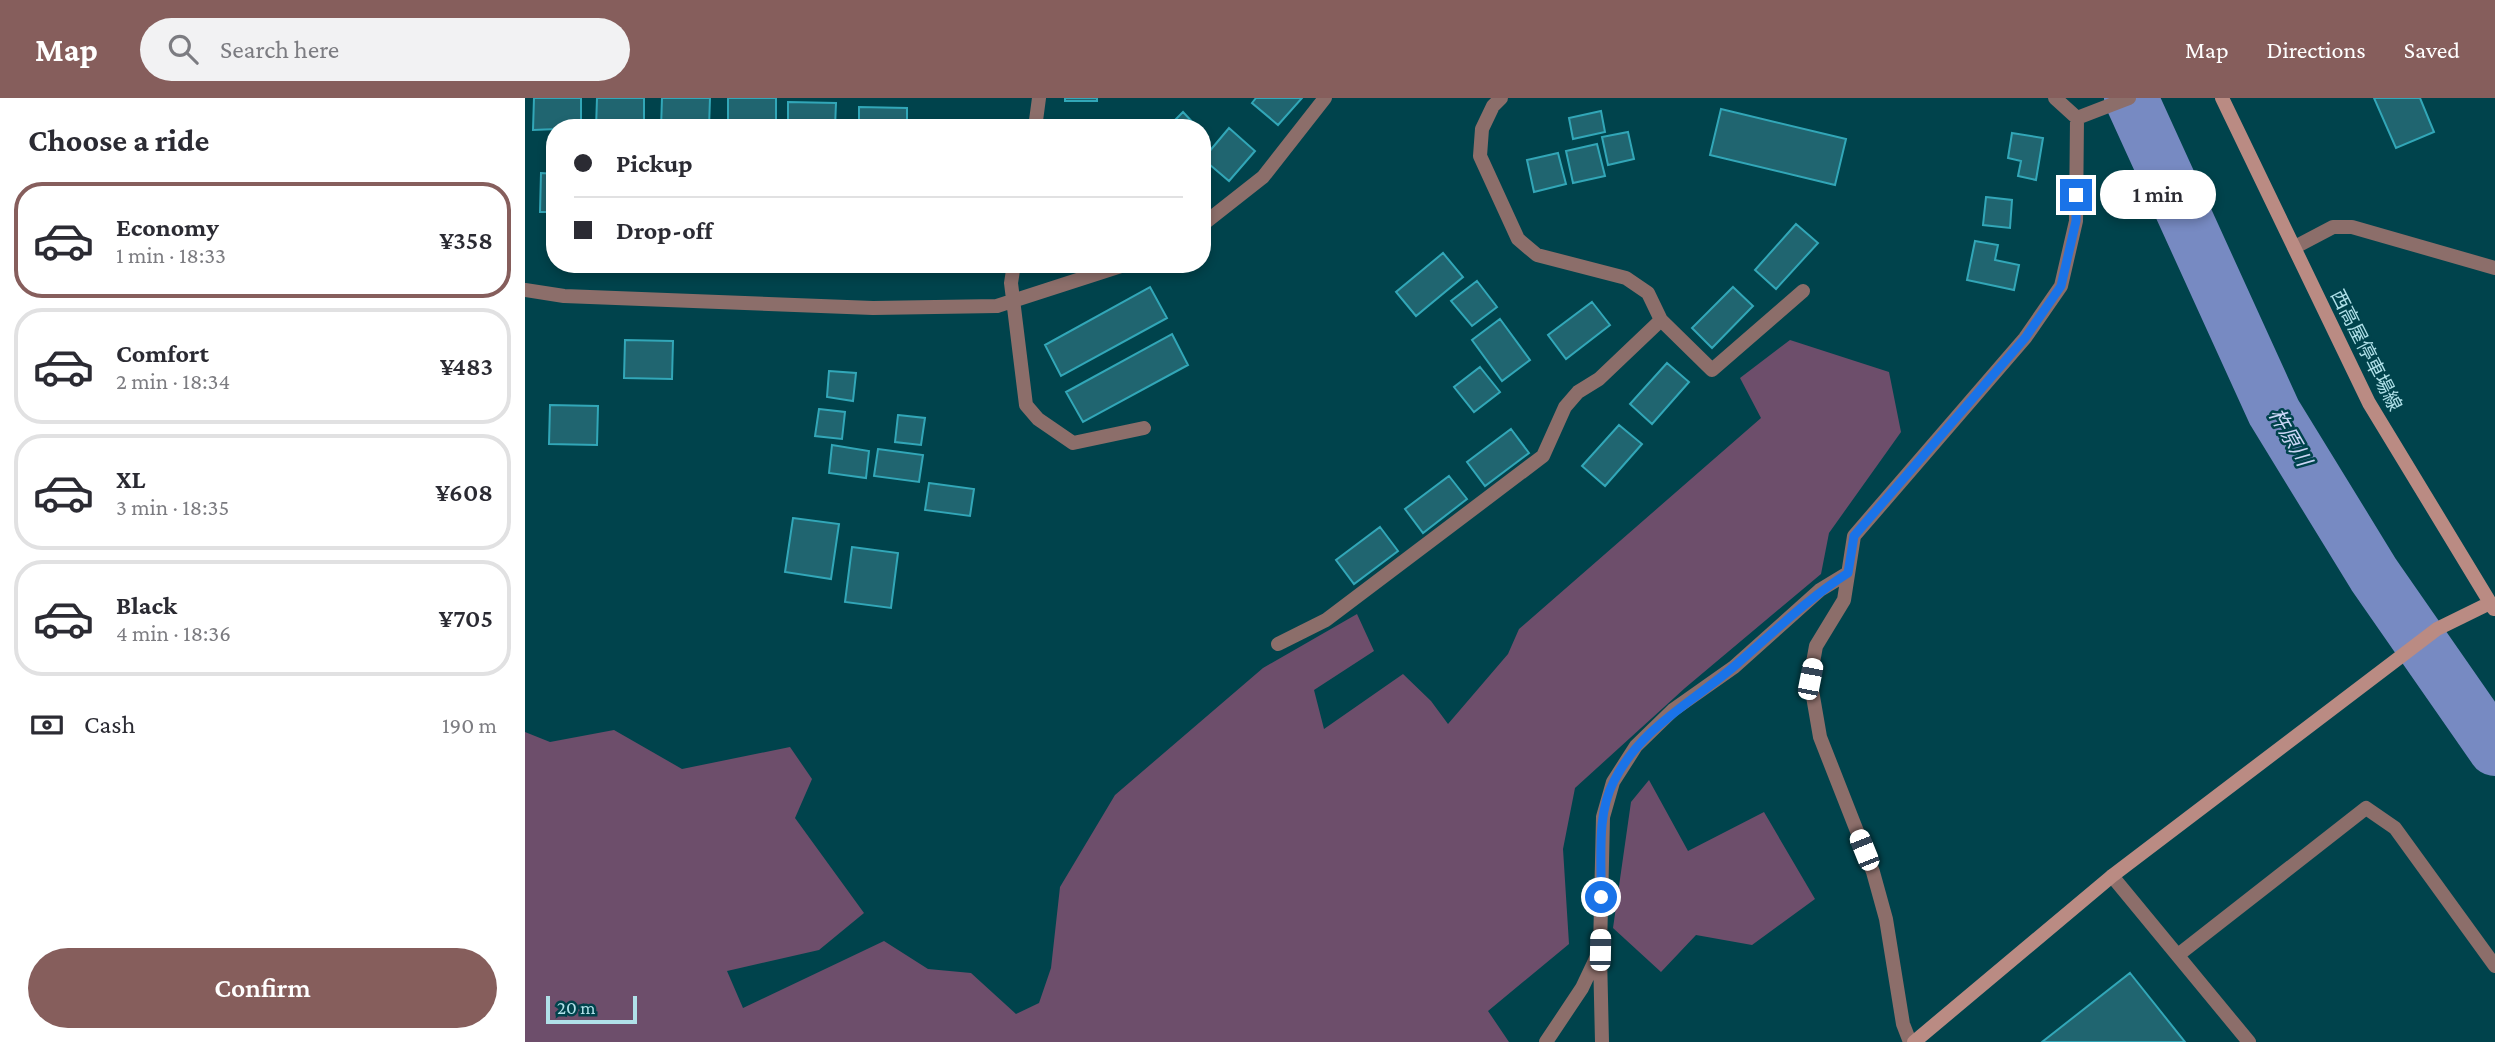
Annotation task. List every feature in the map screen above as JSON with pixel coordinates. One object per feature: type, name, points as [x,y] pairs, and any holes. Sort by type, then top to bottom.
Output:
[{"type":"street","points":[[1036,119],[1039,98]]},
{"type":"street","points":[[1211,218],[1262,177],[1325,98]]},
{"type":"street","points":[[1501,98],[1493,106],[1482,129],[1480,156],[1518,239],[1537,255],[1626,278],[1648,293],[1661,320],[1712,370],[1803,291]]},
{"type":"street","points":[[2055,98],[2077,118],[2076,221],[2061,286],[2025,338],[1854,536],[1845,600],[1816,646],[1810,679],[1820,737],[1873,872],[1886,919],[1903,1024],[1912,1042],[2112,876],[2381,671],[2437,629],[2493,604]]},
{"type":"street","points":[[2077,118],[2129,98]]},
{"type":"street","name":"西高屋停車場線","points":[[2222,98],[2369,403],[2493,604]]},
{"type":"street","points":[[2294,247],[2333,227],[2353,227],[2495,268]]},
{"type":"street","points":[[1013,273],[1013,303],[1026,405],[1038,419],[1073,443],[1144,428]]},
{"type":"street","points":[[525,290],[564,296],[873,308],[1013,303],[1101,273]]},
{"type":"street","points":[[1278,644],[1327,620],[1543,456],[1565,407],[1578,392],[1599,379],[1661,320]]},
{"type":"street","points":[[1602,1042],[1600,950],[1603,817],[1613,782],[1636,746],[1674,710],[1734,667],[1820,590],[1848,573]]},
{"type":"street","points":[[2178,956],[2366,808],[2395,828],[2495,966]]},
{"type":"street","points":[[2112,876],[2249,1042]]},
{"type":"street","points":[[1546,1042],[1582,988],[1600,950]]},
{"type":"shaded area","points":[[1790,340],[1889,372],[1901,432],[1829,533],[1821,574],[1685,688],[1575,788],[1563,849],[1569,944],[1488,1011],[1509,1042],[525,1042],[525,732],[550,742],[614,730],[682,769],[790,747],[812,779],[795,818],[864,913],[819,950],[727,971],[743,1008],[884,941],[928,969],[971,973],[1016,1014],[1039,1003],[1051,968],[1060,887],[1115,795],[1263,668],[1357,614],[1374,651],[1314,690],[1324,729],[1403,674],[1431,701],[1448,724],[1508,654],[1519,629],[1761,418],[1740,378]]},
{"type":"shaded area","points":[[1649,780],[1688,851],[1764,812],[1815,899],[1752,945],[1696,935],[1661,972],[1613,928],[1631,802]]},
{"type":"building","points":[[534,98],[581,98],[581,119],[546,119],[546,129],[533,130]]},
{"type":"building","points":[[597,98],[644,98],[644,119],[596,119]]},
{"type":"building","points":[[662,98],[710,98],[709,119],[661,119]]},
{"type":"building","points":[[728,98],[776,98],[776,119],[728,119]]},
{"type":"building","points":[[1065,98],[1097,98],[1097,101],[1065,101]]},
{"type":"building","points":[[1256,98],[1302,98],[1278,125],[1252,103]]},
{"type":"building","points":[[2374,98],[2420,98],[2434,132],[2396,148]]},
{"type":"building","points":[[788,102],[836,103],[835,119],[788,119]]},
{"type":"building","points":[[859,107],[907,108],[907,119],[859,119]]},
{"type":"building","points":[[1721,109],[1846,139],[1835,185],[1710,155]]},
{"type":"building","points":[[1601,111],[1605,132],[1573,139],[1569,118]]},
{"type":"building","points":[[1183,112],[1190,119],[1176,119]]},
{"type":"building","points":[[1229,128],[1255,151],[1229,181],[1211,166],[1211,149]]},
{"type":"building","points":[[1628,132],[1634,159],[1608,165],[1602,137]]},
{"type":"building","points":[[2012,133],[2043,138],[2036,180],[2018,176],[2021,161],[2008,158]]},
{"type":"building","points":[[1597,144],[1605,176],[1573,183],[1566,151]]},
{"type":"building","points":[[1558,153],[1566,184],[1534,192],[1527,160]]},
{"type":"building","points":[[541,173],[546,173],[546,212],[540,212]]},
{"type":"building","points":[[1986,197],[2012,200],[2010,228],[1983,225]]},
{"type":"building","points":[[1796,224],[1818,243],[1776,289],[1755,270]]},
{"type":"building","points":[[1975,241],[1998,245],[1995,260],[2019,265],[2014,290],[1967,280]]},
{"type":"building","points":[[1443,253],[1463,277],[1416,316],[1396,292]]},
{"type":"building","points":[[1477,281],[1497,307],[1472,326],[1451,301]]},
{"type":"building","points":[[1150,287],[1167,318],[1061,376],[1045,345]]},
{"type":"building","points":[[1733,287],[1753,306],[1712,348],[1692,328]]},
{"type":"building","points":[[1592,302],[1610,325],[1566,359],[1548,335]]},
{"type":"building","points":[[1500,319],[1530,360],[1502,381],[1472,340]]},
{"type":"building","points":[[1172,334],[1188,365],[1083,422],[1066,392]]},
{"type":"building","points":[[625,340],[673,341],[672,379],[624,378]]},
{"type":"building","points":[[1667,363],[1689,382],[1652,424],[1630,404]]},
{"type":"building","points":[[1480,367],[1500,392],[1474,412],[1454,387]]},
{"type":"building","points":[[829,371],[856,373],[853,401],[827,397]]},
{"type":"building","points":[[550,405],[598,406],[597,445],[549,444]]},
{"type":"building","points":[[819,409],[845,412],[842,439],[815,436]]},
{"type":"building","points":[[898,415],[925,418],[921,445],[895,442]]},
{"type":"building","points":[[1619,425],[1642,444],[1605,486],[1582,466]]},
{"type":"building","points":[[1511,429],[1529,453],[1485,486],[1467,462]]},
{"type":"building","points":[[832,445],[869,451],[866,478],[829,473]]},
{"type":"building","points":[[878,449],[923,455],[919,482],[874,476]]},
{"type":"building","points":[[1449,476],[1467,499],[1423,533],[1405,509]]},
{"type":"building","points":[[929,483],[974,489],[970,516],[925,510]]},
{"type":"building","points":[[793,518],[839,524],[831,579],[785,572]]},
{"type":"building","points":[[1380,527],[1398,551],[1354,584],[1336,560]]},
{"type":"building","points":[[852,547],[898,553],[891,608],[845,602]]},
{"type":"building","points":[[2130,973],[2185,1042],[2042,1042]]},
{"type":"waterway","name":"杵原川","points":[[2131,98],[2274,412],[2374,575],[2495,749]]},
{"type":"route","points":[[1601,897],[1603,817],[1613,782],[1636,746],[1674,710],[1734,667],[1820,590],[1848,573],[1854,536],[2025,338],[2061,286],[2076,221],[2076,195]]}]
